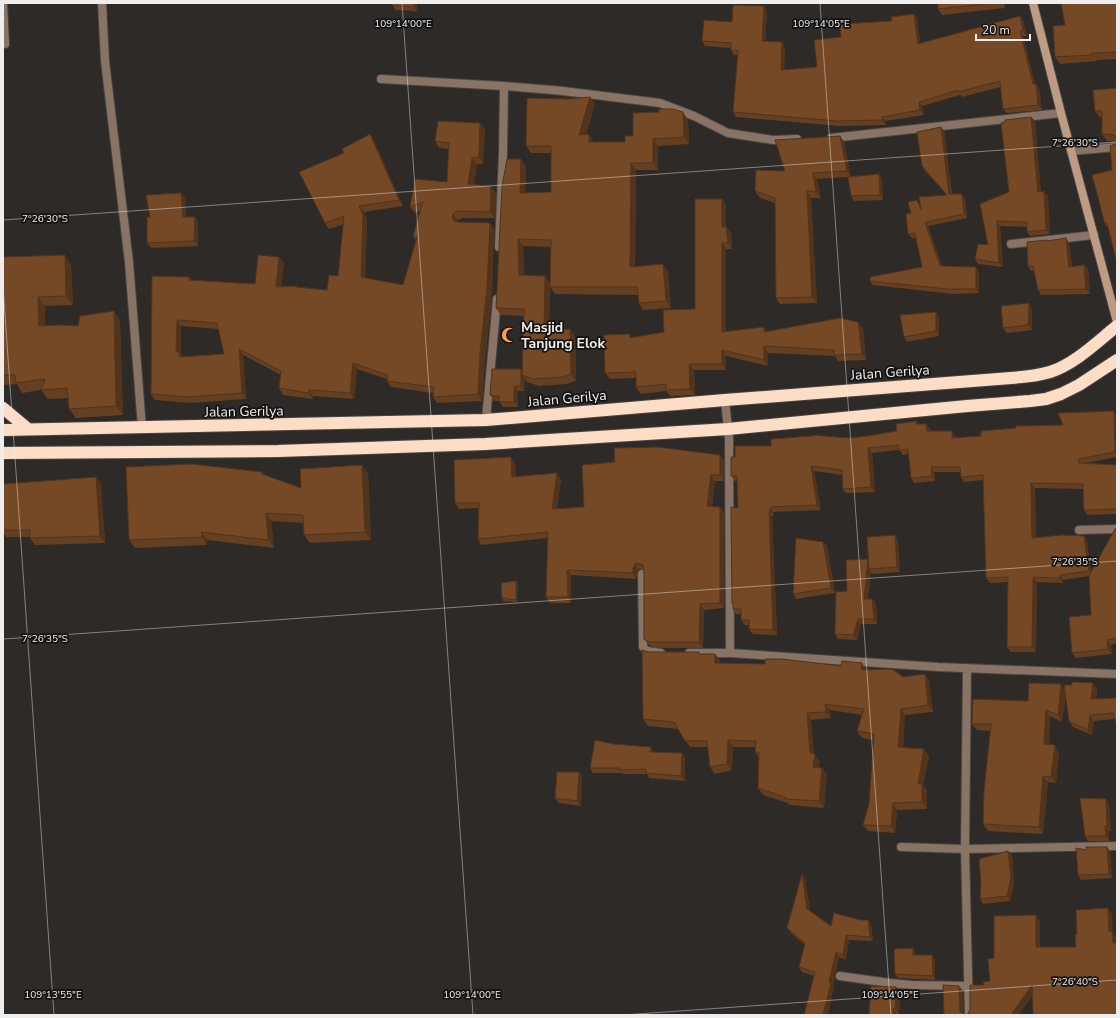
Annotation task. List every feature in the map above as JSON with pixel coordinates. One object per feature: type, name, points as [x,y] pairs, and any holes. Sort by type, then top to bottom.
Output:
[{"type":"highway","name":"Jalan Gerilya","points":[[3,430],[486,420],[1010,378],[1050,372],[1072,362],[1117,326]]},
{"type":"highway","points":[[3,453],[278,451],[485,444],[728,429],[1046,399],[1061,394],[1117,360]]},
{"type":"highway","points":[[3,408],[28,429]]},
{"type":"street","points":[[3,3],[5,44]]},
{"type":"street","points":[[102,3],[105,61],[129,262],[142,428]]},
{"type":"street","points":[[1033,3],[1117,322]]},
{"type":"street","points":[[381,79],[563,91],[660,103],[694,116],[728,132],[773,140],[804,138]]},
{"type":"street","points":[[499,255],[496,224],[503,153],[504,86]]},
{"type":"street","points":[[820,138],[1061,113]]},
{"type":"street","points":[[1072,151],[1117,147]]},
{"type":"street","points":[[1011,244],[1094,235]]},
{"type":"street","points":[[486,420],[498,287]]},
{"type":"street","points":[[724,400],[729,439],[730,653]]},
{"type":"street","points":[[1079,530],[1117,529]]},
{"type":"street","points":[[642,574],[643,647],[646,651],[669,652]]},
{"type":"street","points":[[684,653],[730,653],[938,667],[1117,674]]},
{"type":"street","points":[[968,668],[965,849],[969,1015]]},
{"type":"street","points":[[901,847],[965,849],[1117,846]]},
{"type":"street","points":[[840,976],[912,985],[969,986]]},
{"type":"building","points":[[393,3],[414,3],[413,7],[392,5]]},
{"type":"building","points":[[938,3],[994,3],[938,9]]},
{"type":"building","points":[[1061,3],[1117,3],[1117,52],[1055,57],[1053,26],[1065,25]]},
{"type":"building","points":[[733,5],[764,6],[762,41],[782,42],[781,70],[817,67],[814,40],[841,37],[840,24],[892,21],[891,17],[914,14],[918,44],[1020,16],[1023,31],[1020,31],[1033,84],[1036,84],[1038,105],[1003,109],[1000,81],[958,92],[958,90],[919,102],[920,110],[882,117],[882,120],[836,121],[733,112],[738,51],[731,50],[731,43],[702,41],[704,20],[732,22]]},
{"type":"building","points":[[1117,88],[1117,139],[1114,135],[1102,134],[1102,111],[1095,111],[1093,90]]},
{"type":"building","points":[[590,97],[579,135],[589,134],[589,142],[625,142],[625,136],[633,136],[633,113],[659,112],[659,109],[673,109],[683,112],[684,137],[653,139],[653,163],[631,163],[630,267],[663,264],[666,301],[639,303],[637,287],[550,287],[551,240],[518,239],[519,275],[545,276],[544,330],[570,329],[571,374],[562,377],[534,379],[522,375],[524,309],[496,308],[502,187],[507,159],[521,159],[520,193],[551,192],[551,146],[526,146],[527,98],[568,99]]},
{"type":"building","points":[[1031,117],[1038,192],[1044,191],[1046,230],[1027,232],[1027,222],[997,221],[999,263],[975,259],[978,244],[988,245],[980,204],[1009,192],[1001,123],[1005,122],[1005,120]]},
{"type":"building","points":[[438,121],[480,123],[479,157],[472,158],[468,184],[491,186],[490,212],[457,211],[452,217],[454,221],[457,222],[490,223],[487,288],[480,352],[478,394],[433,397],[434,387],[387,381],[388,375],[353,363],[350,393],[309,390],[308,393],[279,388],[281,371],[239,349],[242,393],[187,397],[151,394],[152,276],[189,277],[189,280],[255,284],[258,255],[279,257],[276,287],[297,286],[296,287],[327,290],[329,275],[338,276],[344,216],[325,223],[299,172],[344,153],[342,149],[370,134],[399,200],[359,206],[363,215],[361,277],[403,285],[417,237],[413,236],[423,202],[410,207],[415,179],[447,182],[449,143],[435,141]],"holes":[[[177,320],[217,323],[224,354],[179,357],[179,352],[176,351]]]},
{"type":"building","points":[[941,127],[949,194],[962,194],[964,214],[925,222],[940,266],[976,267],[976,289],[948,289],[870,281],[870,277],[922,267],[915,233],[908,234],[906,214],[911,213],[908,202],[917,200],[921,209],[919,197],[947,195],[922,166],[917,132]]},
{"type":"building","points":[[840,136],[847,171],[813,173],[816,192],[807,191],[812,297],[776,298],[775,198],[755,191],[756,170],[785,171],[775,140]]},
{"type":"building","points":[[1117,141],[1117,263],[1107,223],[1105,224],[1092,175],[1112,170],[1110,146],[1116,144]]},
{"type":"building","points":[[879,174],[880,195],[851,196],[848,177]]},
{"type":"building","points":[[181,193],[183,217],[195,217],[194,241],[147,243],[147,217],[150,217],[146,195]]},
{"type":"building","points":[[695,199],[722,199],[722,227],[726,227],[728,243],[722,243],[722,332],[764,327],[764,332],[840,318],[858,322],[862,354],[834,355],[834,350],[764,346],[764,360],[722,350],[722,364],[689,364],[690,389],[666,390],[666,384],[636,387],[636,372],[605,373],[604,335],[630,334],[630,338],[664,332],[663,310],[695,309]]},
{"type":"building","points":[[1066,238],[1069,267],[1084,265],[1086,289],[1038,290],[1033,266],[1028,266],[1027,242]]},
{"type":"building","points":[[65,255],[66,296],[38,297],[39,326],[78,326],[80,316],[114,311],[116,406],[69,409],[67,388],[41,390],[45,379],[16,383],[15,375],[3,375],[3,257]]},
{"type":"building","points":[[1029,303],[1028,325],[1003,328],[1001,306]]},
{"type":"building","points":[[936,312],[936,331],[904,337],[900,315]]},
{"type":"building","points":[[492,369],[521,369],[521,386],[514,386],[514,402],[499,402],[499,396],[490,395]]},
{"type":"building","points":[[1114,411],[1115,452],[1078,459],[1079,463],[1117,465],[1117,509],[1084,510],[1083,484],[1031,483],[1032,538],[1062,535],[1084,536],[1089,571],[1060,575],[1060,578],[1033,577],[1032,647],[1007,647],[1008,577],[986,578],[983,475],[961,477],[960,467],[931,467],[932,476],[911,478],[908,449],[899,450],[898,445],[868,448],[871,487],[843,489],[842,470],[811,466],[817,505],[770,507],[769,511],[773,630],[749,629],[749,620],[741,620],[741,609],[733,609],[731,507],[738,508],[737,476],[731,476],[731,457],[735,457],[735,446],[771,446],[771,439],[812,435],[849,438],[867,436],[897,431],[896,424],[916,421],[916,424],[926,424],[927,431],[952,431],[952,438],[981,436],[981,431],[1016,428],[1016,426],[1063,425],[1058,413]]},
{"type":"building","points":[[658,447],[720,455],[720,475],[711,475],[707,506],[720,507],[720,603],[700,604],[699,642],[650,642],[644,639],[643,565],[638,563],[635,564],[633,573],[567,570],[568,597],[546,597],[548,532],[478,539],[479,503],[455,503],[454,460],[511,457],[512,477],[557,473],[552,509],[584,507],[582,465],[615,462],[614,448]]},
{"type":"building","points":[[191,464],[262,472],[262,474],[301,488],[300,469],[362,465],[365,532],[304,535],[303,515],[266,513],[268,540],[201,532],[202,537],[129,540],[126,467]]},
{"type":"building","points":[[96,477],[100,536],[30,538],[30,530],[3,530],[3,484]]},
{"type":"building","points":[[1117,528],[1117,638],[1107,640],[1108,649],[1072,653],[1069,617],[1091,615],[1089,576],[1115,529]]},
{"type":"building","points":[[895,535],[897,567],[869,569],[867,537]]},
{"type":"building","points":[[796,538],[823,542],[831,588],[793,594]]},
{"type":"building","points":[[868,559],[864,599],[872,599],[874,619],[858,619],[853,635],[835,634],[836,592],[847,591],[846,560]]},
{"type":"building","points":[[516,581],[516,600],[502,598],[501,583]]},
{"type":"building","points":[[642,650],[648,652],[699,652],[699,654],[715,654],[715,663],[765,664],[765,659],[782,659],[841,666],[842,661],[862,663],[861,670],[892,669],[903,677],[925,674],[928,705],[901,709],[898,747],[924,749],[918,784],[922,784],[922,802],[893,803],[891,826],[863,825],[869,804],[874,734],[857,731],[864,709],[825,704],[826,712],[807,713],[810,753],[815,754],[813,767],[822,768],[819,801],[785,799],[785,797],[758,788],[759,752],[755,752],[756,741],[728,740],[727,764],[710,767],[707,741],[685,741],[674,722],[643,719]]},
{"type":"building","points":[[1072,682],[1093,683],[1091,699],[1117,698],[1117,726],[1113,713],[1090,715],[1088,730],[1069,721],[1064,685],[1072,685]]},
{"type":"building","points":[[1029,683],[1061,684],[1058,715],[1046,710],[1044,744],[1055,745],[1051,777],[1043,776],[1039,827],[983,824],[984,791],[991,724],[972,724],[973,699],[1028,701]]},
{"type":"building","points":[[595,740],[613,744],[651,747],[650,752],[682,753],[681,776],[646,773],[646,769],[620,770],[620,768],[590,768]]},
{"type":"building","points":[[557,772],[579,772],[577,801],[555,798]]},
{"type":"building","points":[[1080,798],[1106,799],[1106,836],[1085,836]]},
{"type":"building","points":[[1086,847],[1107,847],[1109,874],[1078,875],[1076,848],[1086,850]]},
{"type":"building","points":[[1008,851],[1011,878],[1007,896],[980,899],[981,883],[979,859]]},
{"type":"building","points":[[802,874],[807,909],[831,926],[834,913],[860,920],[868,920],[870,937],[846,935],[843,955],[836,952],[829,982],[831,983],[823,1015],[804,1015],[815,972],[799,967],[805,943],[787,928]]},
{"type":"building","points":[[1108,908],[1109,931],[1112,931],[1113,943],[1117,943],[1117,1015],[1033,1015],[1032,985],[1011,1015],[965,1015],[968,1014],[970,1009],[970,985],[984,985],[983,982],[990,981],[988,959],[994,958],[994,916],[1036,915],[1036,947],[1076,947],[1076,910]]},
{"type":"building","points":[[913,948],[913,955],[932,955],[933,976],[895,974],[894,949]]},
{"type":"building","points":[[943,985],[959,986],[960,1012],[965,1015],[944,1015]]},
{"type":"building","points":[[871,986],[896,987],[895,1009],[893,1009],[893,1015],[869,1015]]},
{"type":"place","name":"Masjid Tanjung Elok","points":[[509,335]]}]
